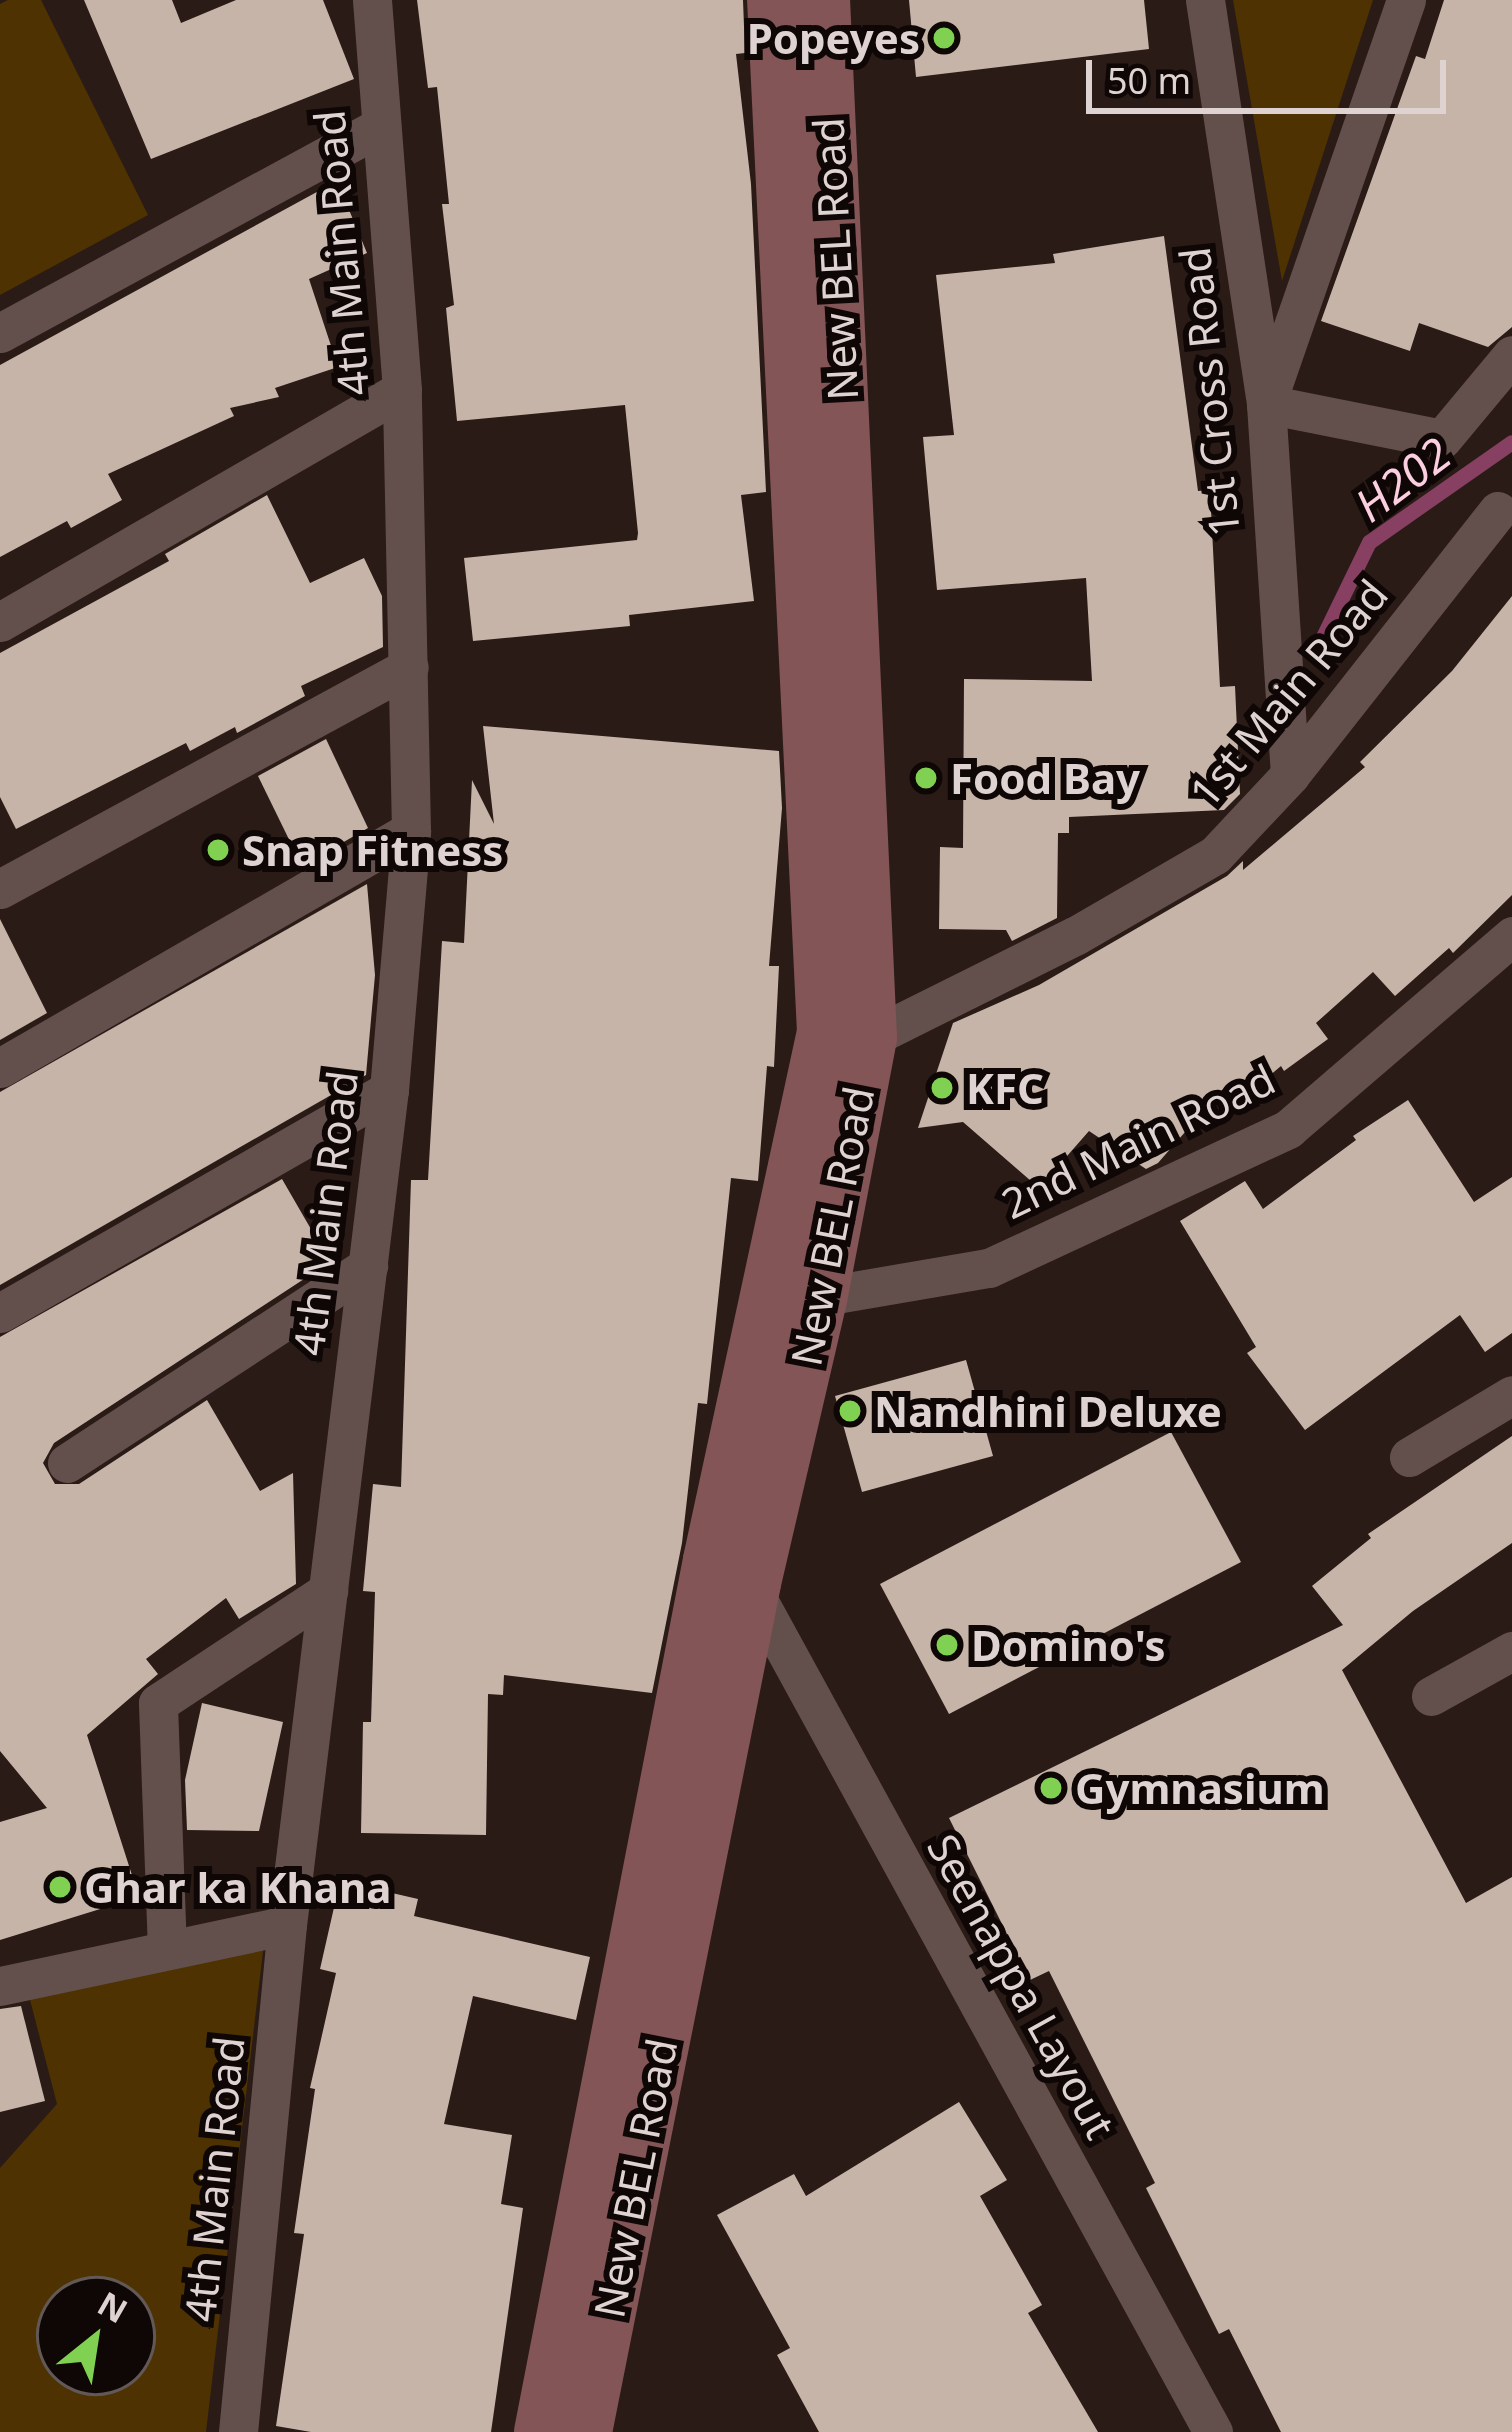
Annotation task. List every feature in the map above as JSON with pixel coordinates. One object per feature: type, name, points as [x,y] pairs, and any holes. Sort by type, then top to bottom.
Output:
[{"type":"main road","name":"New BEL Road","points":[[580,2430],[732,1571],[766,1301],[824,1032],[774,0]]},
{"type":"main road","name":"New BEL Road","points":[[732,1571],[820,1300],[870,1038],[823,0]]},
{"type":"street","name":"4th Main Road","points":[[238,2432],[287,1925],[389,1090],[411,831],[402,390],[378,128],[372,0]]},
{"type":"street","name":"1st Cross Road","points":[[1204,0],[1266,404],[1290,776]]},
{"type":"street","points":[[1406,0],[1266,404],[1442,440],[1512,355]]},
{"type":"street","points":[[0,333],[378,128]]},
{"type":"street","points":[[0,622],[402,390]]},
{"type":"street","name":"1st Main Road","points":[[870,1038],[1076,936],[1215,855],[1290,776],[1498,511]]},
{"type":"street","points":[[0,889],[409,667]]},
{"type":"street","points":[[0,1068],[411,831]]},
{"type":"street","name":"2nd Main Road","points":[[766,1301],[820,1300],[989,1268],[1288,1129],[1512,936]]},
{"type":"street","points":[[0,1313],[389,1090]]},
{"type":"street","points":[[67,1463],[368,1266]]},
{"type":"street","points":[[1409,1457],[1512,1395]]},
{"type":"street","name":"Seenappa Layout","points":[[732,1571],[1213,2432]]},
{"type":"street","points":[[167,1950],[158,1703],[328,1591]]},
{"type":"street","points":[[1431,1696],[1512,1651]]},
{"type":"street","points":[[0,1986],[287,1925]]},
{"type":"shaded area","points":[[41,0],[148,215],[0,295],[0,4]]},
{"type":"shaded area","points":[[1233,0],[1373,0],[1282,281]]},
{"type":"shaded area","points":[[264,1943],[206,2432],[0,2432],[0,2168],[57,2104],[29,1996]]},
{"type":"building","points":[[84,0],[172,0],[181,23],[236,0],[323,0],[354,79],[151,159]]},
{"type":"building","points":[[417,0],[743,0],[745,53],[736,54],[751,184],[766,492],[741,495],[754,601],[629,615],[630,626],[473,641],[464,558],[637,540],[638,533],[625,405],[457,421],[446,308],[454,305],[442,204],[449,204],[437,87],[428,88]]},
{"type":"building","points":[[909,0],[1144,0],[1149,49],[916,77]]},
{"type":"building","points":[[1444,0],[1512,0],[1512,327],[1488,347],[1419,323],[1410,351],[1321,321],[1416,56],[1425,59]]},
{"type":"building","points":[[337,181],[367,253],[309,279],[338,367],[275,388],[279,397],[230,408],[234,416],[108,474],[122,500],[71,528],[67,521],[0,557],[0,365]]},
{"type":"building","points":[[1164,236],[1198,491],[1210,490],[1220,687],[1235,686],[1240,794],[1224,810],[1069,817],[1069,833],[1058,833],[1057,918],[1012,941],[1006,930],[939,929],[940,847],[963,848],[964,679],[1092,681],[1086,578],[937,590],[923,437],[954,435],[936,275],[1055,263],[1053,254]]},
{"type":"building","points":[[267,495],[310,583],[364,558],[382,596],[383,647],[301,686],[305,696],[237,733],[235,727],[190,751],[186,743],[16,829],[0,797],[0,653],[169,561],[165,554]]},
{"type":"building","points":[[1512,596],[1512,895],[1453,953],[1449,948],[1395,996],[1373,972],[1316,1023],[1328,1039],[1284,1071],[1281,1066],[1232,1107],[1220,1092],[1158,1163],[1146,1169],[1089,1131],[1039,1188],[963,1122],[918,1128],[953,1023],[1039,985],[1227,876],[1243,861],[1243,870],[1365,767],[1360,762],[1452,671]]},
{"type":"building","points":[[483,726],[779,751],[782,808],[769,966],[779,966],[774,1067],[767,1066],[758,1181],[731,1178],[707,1404],[698,1403],[682,1543],[652,1693],[504,1675],[503,1695],[488,1694],[486,1835],[361,1833],[363,1722],[371,1722],[375,1592],[363,1591],[373,1484],[401,1487],[411,1180],[428,1180],[442,941],[464,943],[472,780],[494,824]]},
{"type":"building","points":[[326,739],[368,828],[302,866],[258,776]]},
{"type":"building","points":[[367,884],[375,975],[366,1075],[0,1285],[0,1092]]},
{"type":"building","points":[[0,919],[47,1013],[0,1040]]},
{"type":"building","points":[[1408,1100],[1474,1202],[1512,1177],[1512,1333],[1485,1352],[1460,1315],[1305,1430],[1247,1353],[1256,1347],[1180,1221],[1245,1181],[1263,1209],[1356,1140],[1353,1136]]},
{"type":"building","points":[[282,1179],[330,1262],[54,1443],[43,1463],[55,1484],[79,1484],[207,1400],[260,1491],[293,1473],[296,1584],[239,1619],[226,1598],[146,1659],[158,1674],[87,1735],[139,1897],[0,1940],[0,1822],[47,1808],[0,1751],[0,1337]]},
{"type":"building","points":[[966,1360],[993,1456],[862,1492],[835,1396]]},
{"type":"building","points":[[1171,1432],[1241,1562],[949,1714],[880,1584]]},
{"type":"building","points":[[1512,1436],[1512,1543],[1413,1611],[1342,1670],[1466,1903],[1512,1877],[1512,2432],[1281,2432],[1229,2329],[1219,2334],[1146,2188],[1155,2183],[1049,1971],[1030,1980],[949,1818],[1343,1625],[1312,1586],[1371,1538],[1368,1534]]},
{"type":"building","points":[[202,1703],[283,1722],[259,1831],[187,1830],[185,1780]]},
{"type":"building","points":[[340,1881],[418,1899],[414,1916],[590,1957],[576,2020],[473,1996],[444,2124],[512,2135],[501,2204],[523,2208],[491,2432],[311,2432],[276,2426],[304,2234],[294,2233],[315,2089],[310,2088],[336,1973],[320,1969]]},
{"type":"building","points":[[21,2006],[45,2101],[0,2112],[0,2009]]},
{"type":"building","points":[[959,2102],[1007,2180],[980,2196],[1042,2305],[1028,2313],[1098,2432],[819,2432],[777,2355],[790,2348],[717,2215],[794,2174],[806,2196]]},
{"type":"waterway","name":"H202","points":[[1317,649],[1369,542],[1512,442]]},
{"type":"place","name":"Popeyes","points":[[944,38]]},
{"type":"place","name":"Food Bay","points":[[926,778]]},
{"type":"place","name":"Snap Fitness","points":[[218,850]]},
{"type":"place","name":"KFC","points":[[942,1088]]},
{"type":"place","name":"Nandhini Deluxe","points":[[850,1411]]},
{"type":"place","name":"Domino's","points":[[947,1645]]},
{"type":"place","name":"Gymnasium","points":[[1051,1788]]},
{"type":"place","name":"Ghar ka Khana","points":[[60,1887]]}]
